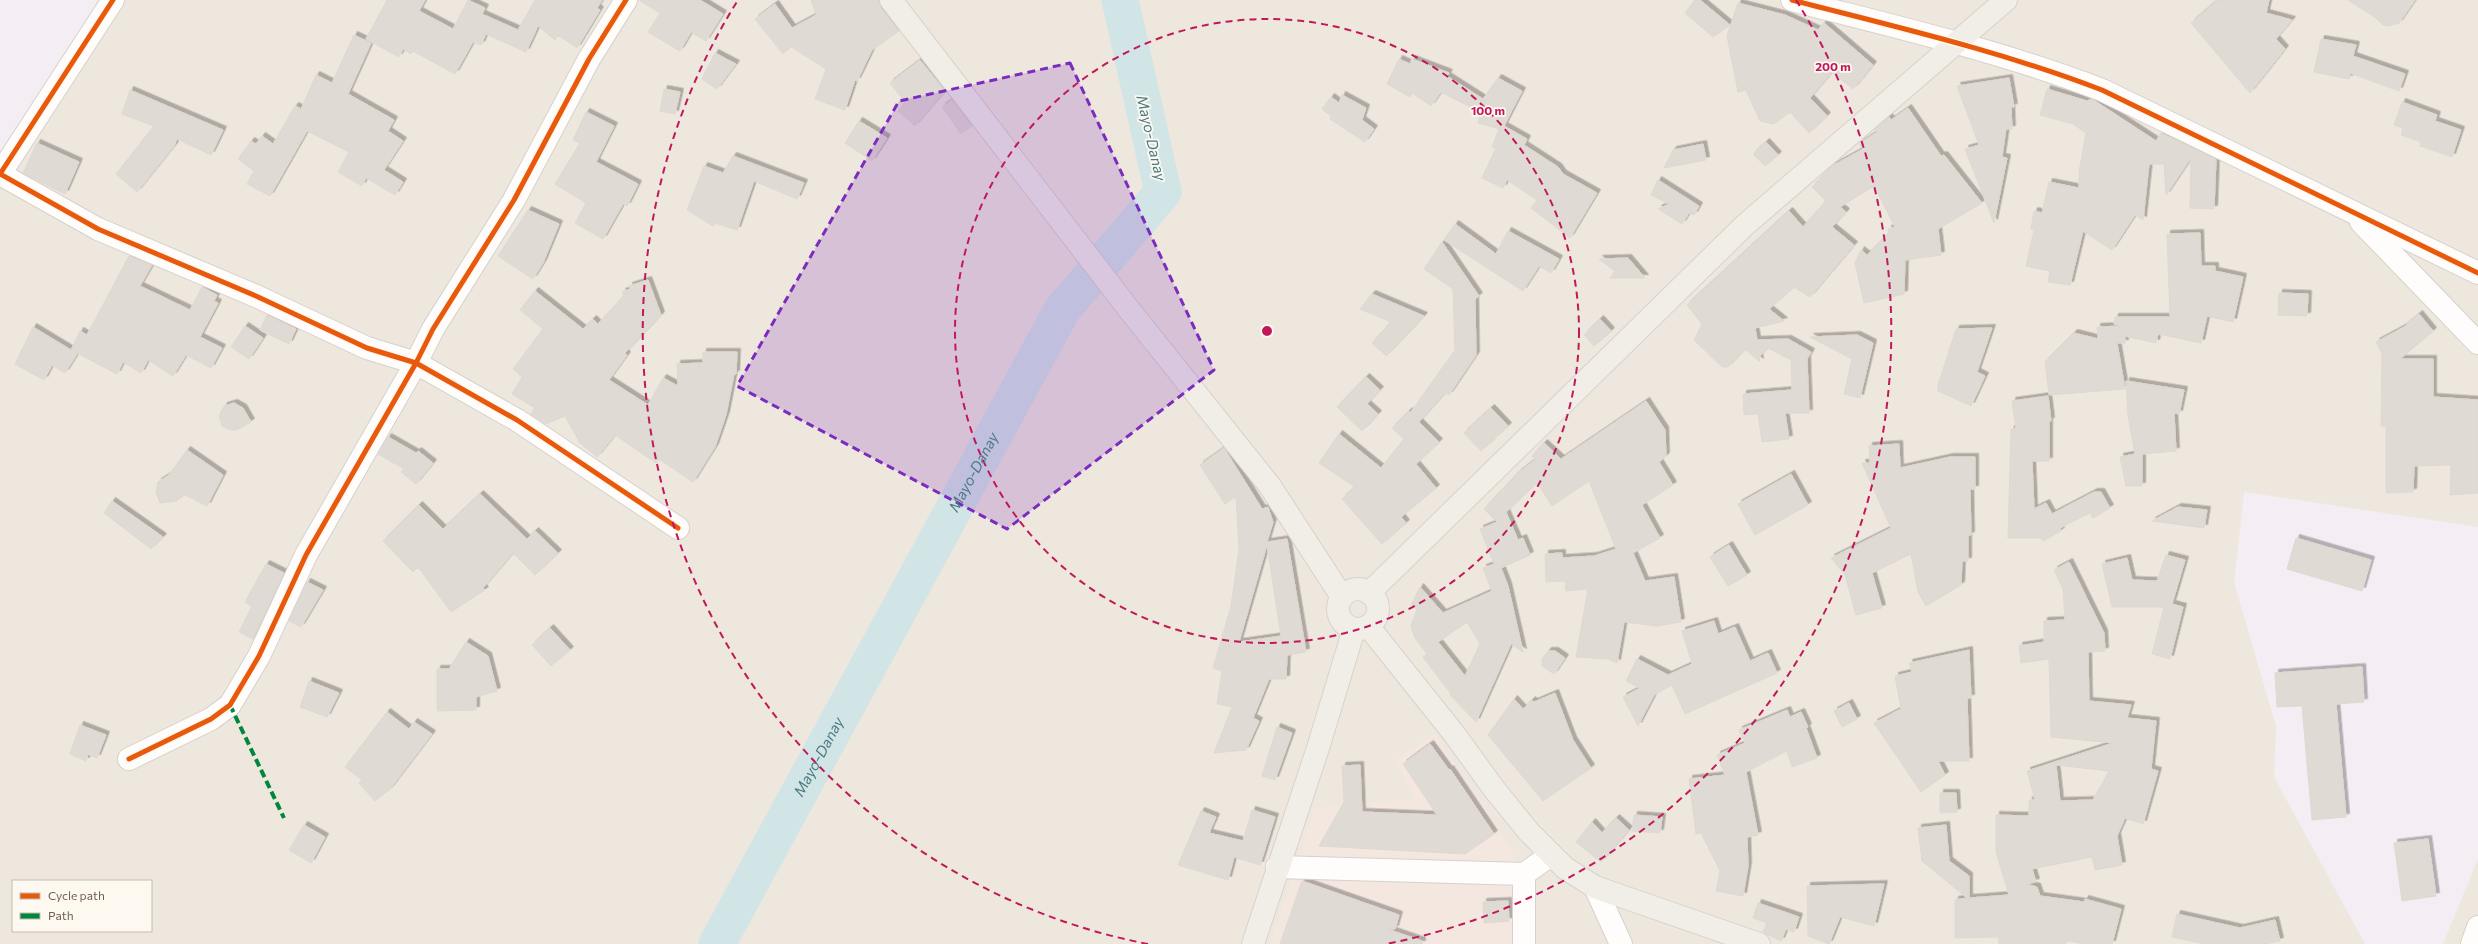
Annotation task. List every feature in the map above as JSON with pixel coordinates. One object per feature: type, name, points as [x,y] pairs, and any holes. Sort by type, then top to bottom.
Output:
[{"type":"main road","points":[[891,0],[1127,307],[1270,486],[1342,598]]},
{"type":"main road","points":[[1369,593],[1745,225],[2006,0]]},
{"type":"main road","points":[[1253,944],[1277,867],[1361,627],[1377,613],[1375,598],[1369,593],[1355,590],[1342,598],[1339,604],[1341,620],[1361,627],[1455,735],[1494,790],[1551,855],[1565,868],[1595,887],[1759,944]]},
{"type":"street","points":[[113,0],[0,174],[98,229],[256,296],[367,348],[416,363],[517,420],[678,528]]},
{"type":"street","points":[[128,758],[211,719],[230,705],[259,656],[306,555],[416,363],[433,329],[514,200],[589,59],[626,0]]},
{"type":"street","points":[[1792,0],[1957,42],[2060,74],[2102,90],[2478,273]]},
{"type":"street","points":[[2350,211],[2478,343]]},
{"type":"street","points":[[1277,867],[1524,874],[1551,855]]},
{"type":"street","points":[[1524,874],[1524,944]]},
{"type":"street","points":[[1595,887],[1621,944]]},
{"type":"street","points":[[2472,944],[2478,926]]},
{"type":"highlighted area","points":[[1070,63],[1214,370],[1007,529],[737,386],[899,101]]},
{"type":"shaded area","points":[[0,0],[2478,0],[2478,944],[0,944]]},
{"type":"shaded area","points":[[0,0],[101,0],[0,153]]},
{"type":"shaded area","points":[[2244,492],[2478,527],[2478,859],[2443,944],[2365,944],[2274,777],[2276,726],[2234,583]]},
{"type":"shaded area","points":[[1435,734],[1513,851],[1517,944],[1270,944],[1314,808],[1415,799],[1395,760]]},
{"type":"building","points":[[387,0],[425,0],[419,11],[453,29],[468,0],[485,8],[482,14],[518,30],[535,0],[602,0],[597,8],[600,10],[577,48],[558,35],[555,40],[538,26],[526,52],[486,34],[481,45],[473,42],[455,74],[413,51],[411,54],[403,49],[399,57],[366,39]]},
{"type":"building","points":[[639,0],[700,0],[723,14],[706,41],[691,32],[680,51],[648,32],[660,13]]},
{"type":"building","points":[[811,0],[879,0],[881,8],[899,31],[872,50],[857,81],[855,80],[845,110],[815,99],[826,69],[790,46],[783,54],[755,19],[775,4],[792,28],[816,15]]},
{"type":"building","points":[[1695,0],[1700,0],[1730,25],[1713,37],[1685,13]]},
{"type":"building","points":[[2218,0],[2269,0],[2266,13],[2292,20],[2276,39],[2285,49],[2250,93],[2191,23]]},
{"type":"building","points":[[2348,0],[2415,0],[2399,23],[2388,26],[2383,25],[2376,18]]},
{"type":"building","points":[[1738,3],[1785,15],[1818,30],[1824,23],[1873,65],[1853,89],[1832,72],[1810,98],[1827,116],[1809,133],[1790,112],[1774,124],[1760,121],[1746,90],[1738,92],[1727,36]]},
{"type":"building","points":[[354,35],[371,43],[348,94],[394,120],[388,131],[403,141],[384,170],[403,182],[395,195],[366,178],[362,186],[338,172],[349,152],[307,131],[270,196],[247,184],[254,171],[238,159],[251,141],[256,144],[262,136],[273,144],[295,106],[301,109],[316,75],[332,83]]},
{"type":"building","points":[[2321,39],[2356,45],[2353,56],[2405,74],[2399,91],[2350,73],[2349,79],[2314,72]]},
{"type":"building","points":[[715,53],[736,64],[717,89],[702,79]]},
{"type":"building","points":[[1399,59],[1410,64],[1412,59],[1449,73],[1447,76],[1483,99],[1498,78],[1522,91],[1504,126],[1527,139],[1524,145],[1558,167],[1563,174],[1597,193],[1570,238],[1531,208],[1537,200],[1507,180],[1503,188],[1482,178],[1496,148],[1492,147],[1499,129],[1478,123],[1480,115],[1476,110],[1441,92],[1431,106],[1412,93],[1410,97],[1387,84]]},
{"type":"building","points":[[920,60],[945,91],[915,126],[898,111],[905,102],[890,83]]},
{"type":"building","points":[[2009,78],[2014,107],[2011,107],[2012,129],[2006,129],[2002,157],[2007,158],[1994,223],[1965,149],[1979,145],[1957,86]]},
{"type":"building","points":[[664,89],[680,92],[675,114],[660,111]]},
{"type":"building","points":[[2047,89],[2087,101],[2092,99],[2156,141],[2161,133],[2216,159],[2214,209],[2190,208],[2191,158],[2166,195],[2164,164],[2149,164],[2143,220],[2135,215],[2112,250],[2083,231],[2070,285],[2048,282],[2050,271],[2026,266],[2034,230],[2031,229],[2034,211],[2042,213],[2049,182],[2079,188],[2079,172],[2086,133],[2073,124],[2040,115]]},
{"type":"building","points":[[130,90],[223,130],[211,155],[177,139],[174,146],[137,192],[116,174],[154,126],[122,114]]},
{"type":"building","points":[[1342,95],[1366,108],[1362,120],[1374,129],[1365,142],[1330,119],[1331,116],[1322,109],[1331,97],[1339,103]]},
{"type":"building","points":[[952,100],[972,126],[961,134],[942,107]]},
{"type":"building","points":[[2402,102],[2437,115],[2435,121],[2461,130],[2452,157],[2420,146],[2421,142],[2401,135],[2403,128],[2394,125]]},
{"type":"building","points":[[1908,108],[1941,156],[1944,155],[1982,203],[1938,229],[1941,255],[1905,260],[1904,294],[1864,303],[1855,263],[1861,250],[1867,255],[1889,233],[1888,229],[1895,227],[1874,186],[1840,207],[1846,212],[1832,227],[1854,245],[1810,297],[1794,287],[1769,309],[1784,321],[1755,328],[1757,340],[1788,339],[1811,352],[1807,359],[1809,413],[1785,413],[1789,439],[1762,442],[1758,414],[1744,415],[1743,394],[1792,390],[1791,360],[1768,348],[1759,357],[1760,362],[1745,349],[1728,367],[1722,367],[1694,340],[1702,324],[1687,305],[1789,211],[1803,227],[1826,201],[1812,187],[1834,165],[1863,149],[1859,144],[1877,132],[1875,129],[1889,117],[1891,120]]},
{"type":"building","points":[[586,112],[614,126],[596,162],[638,184],[627,206],[623,204],[603,239],[575,223],[586,203],[555,184],[580,143],[573,140]]},
{"type":"building","points":[[859,121],[887,138],[872,161],[845,143]]},
{"type":"building","points":[[1766,142],[1778,155],[1765,166],[1753,154]]},
{"type":"building","points":[[37,143],[79,162],[65,194],[23,173]]},
{"type":"building","points":[[1703,144],[1706,160],[1664,168],[1673,150]]},
{"type":"building","points":[[733,156],[804,183],[797,199],[754,181],[737,230],[715,223],[713,226],[687,210],[704,166],[723,173]]},
{"type":"building","points":[[1658,180],[1699,206],[1694,215],[1689,213],[1682,224],[1658,209],[1669,204],[1651,195]]},
{"type":"building","points":[[528,210],[559,224],[543,263],[533,279],[498,256]]},
{"type":"building","points":[[1455,224],[1496,254],[1508,231],[1559,259],[1551,273],[1539,266],[1523,291],[1444,240]]},
{"type":"building","points":[[2200,233],[2201,266],[2215,266],[2215,271],[2243,277],[2233,322],[2207,316],[2201,343],[2158,334],[2156,343],[2125,336],[2125,343],[2117,343],[2125,389],[2049,395],[2045,362],[2074,333],[2098,339],[2097,327],[2122,326],[2114,324],[2115,317],[2170,317],[2167,234]]},
{"type":"building","points":[[1442,242],[1479,296],[1475,299],[1476,355],[1449,395],[1445,393],[1419,422],[1439,442],[1416,464],[1436,488],[1401,517],[1406,523],[1382,544],[1342,499],[1355,487],[1319,463],[1339,434],[1381,468],[1404,439],[1392,428],[1409,411],[1410,413],[1455,350],[1453,289],[1424,269]]},
{"type":"building","points":[[129,256],[152,265],[140,286],[190,310],[202,287],[217,295],[214,301],[218,303],[200,337],[222,348],[211,368],[186,355],[173,376],[148,360],[141,373],[123,362],[117,374],[73,351],[77,354],[65,373],[52,365],[44,380],[15,364],[33,327],[71,350],[80,331],[87,335]]},
{"type":"building","points":[[1628,258],[1645,278],[1610,278],[1615,271],[1599,259]]},
{"type":"building","points":[[648,280],[661,315],[625,353],[627,355],[609,380],[648,405],[663,378],[678,386],[677,364],[703,363],[703,352],[737,352],[736,374],[734,374],[726,415],[715,447],[693,482],[659,459],[656,463],[615,435],[597,457],[580,443],[565,416],[546,424],[531,414],[535,408],[512,394],[522,377],[513,369],[543,329],[520,310],[535,291],[583,329],[593,319],[598,324],[624,296],[622,292],[630,289],[629,286]]},
{"type":"building","points":[[2279,293],[2308,294],[2307,316],[2278,315]]},
{"type":"building","points":[[1372,294],[1424,316],[1386,356],[1372,343],[1391,322],[1360,309]]},
{"type":"building","points":[[2419,314],[2433,331],[2400,359],[2433,359],[2433,397],[2478,400],[2478,493],[2450,495],[2451,465],[2414,466],[2413,492],[2386,493],[2386,426],[2381,426],[2382,354],[2376,342],[2404,327]]},
{"type":"building","points":[[267,315],[296,329],[289,344],[260,330]]},
{"type":"building","points":[[1600,319],[1611,331],[1594,346],[1584,335]]},
{"type":"building","points":[[245,326],[263,338],[249,359],[231,347]]},
{"type":"building","points":[[1992,328],[1977,372],[1985,376],[1971,406],[1938,391],[1938,385],[1956,329]]},
{"type":"building","points":[[1857,335],[1873,343],[1860,398],[1844,394],[1852,359],[1810,337]]},
{"type":"building","points":[[1366,377],[1380,390],[1367,404],[1378,414],[1362,431],[1337,407]]},
{"type":"building","points":[[2126,381],[2184,390],[2179,414],[2174,413],[2176,451],[2142,454],[2142,486],[2126,486],[2120,457],[2135,454],[2128,416]]},
{"type":"building","points":[[2048,396],[2051,421],[2049,421],[2049,461],[2032,461],[2034,509],[2046,503],[2052,514],[2094,492],[2101,492],[2110,508],[2093,518],[2090,513],[2060,528],[2061,531],[2043,541],[2041,538],[2008,538],[2011,429],[2016,429],[2012,401]]},
{"type":"building","points":[[1646,401],[1665,430],[1666,456],[1659,462],[1673,485],[1642,505],[1660,538],[1633,553],[1645,581],[1674,577],[1681,622],[1657,626],[1624,622],[1617,663],[1608,659],[1576,657],[1588,589],[1566,591],[1565,581],[1546,582],[1545,554],[1562,553],[1562,558],[1594,556],[1616,549],[1589,481],[1552,506],[1537,482],[1506,512],[1518,540],[1523,538],[1530,555],[1501,568],[1508,586],[1523,652],[1511,644],[1476,722],[1450,695],[1451,694],[1423,657],[1427,654],[1415,638],[1411,626],[1417,609],[1411,605],[1420,587],[1443,613],[1492,591],[1483,568],[1494,564],[1480,529],[1497,522],[1484,509],[1518,473],[1536,459],[1532,456],[1544,443],[1561,459]],"holes":[[[1467,622],[1480,644],[1465,676],[1438,642]]]},
{"type":"building","points":[[234,403],[243,408],[251,422],[237,430],[231,430],[222,426],[219,416],[224,406]]},
{"type":"building","points":[[1491,408],[1508,426],[1481,451],[1464,433]]},
{"type":"building","points":[[388,437],[416,453],[418,451],[433,463],[416,484],[401,472],[404,469],[378,454]]},
{"type":"building","points":[[1899,444],[1900,468],[1950,457],[1975,457],[1975,489],[1970,489],[1971,535],[1968,536],[1968,561],[1962,561],[1961,585],[1926,606],[1918,592],[1911,554],[1872,573],[1882,608],[1856,615],[1845,575],[1831,558],[1891,528],[1862,463],[1870,463],[1869,446]]},
{"type":"building","points":[[1224,448],[1262,509],[1268,507],[1273,522],[1267,542],[1287,539],[1306,652],[1287,655],[1286,679],[1269,679],[1253,718],[1259,721],[1246,750],[1214,753],[1232,707],[1217,704],[1222,671],[1213,668],[1231,606],[1239,550],[1236,497],[1225,504],[1200,465]],"holes":[[[1267,545],[1281,636],[1239,642]]]},
{"type":"building","points":[[187,450],[223,475],[207,506],[183,494],[177,501],[160,503],[156,492],[158,482],[169,475]]},
{"type":"building","points":[[1791,474],[1808,505],[1755,535],[1738,504]]},
{"type":"building","points":[[480,494],[527,539],[535,531],[558,553],[535,575],[513,553],[483,588],[485,590],[451,612],[418,567],[413,572],[383,541],[419,505],[443,529]]},
{"type":"building","points":[[112,501],[163,537],[151,549],[104,513]]},
{"type":"building","points":[[2178,507],[2207,510],[2204,528],[2152,521]]},
{"type":"building","points":[[2296,538],[2371,560],[2362,591],[2287,569]]},
{"type":"building","points":[[1729,545],[1747,575],[1728,586],[1710,557]]},
{"type":"building","points":[[2166,555],[2185,560],[2172,604],[2183,607],[2170,659],[2152,654],[2164,607],[2112,607],[2102,564],[2127,558],[2132,580],[2157,581]]},
{"type":"building","points":[[2069,562],[2104,633],[2105,651],[2088,652],[2089,701],[2131,705],[2127,718],[2156,721],[2151,769],[2158,771],[2143,824],[2125,818],[2117,836],[2122,865],[2095,870],[2092,857],[2032,869],[2036,882],[2026,884],[2037,887],[2040,896],[2084,902],[2085,899],[2121,909],[2112,944],[2083,944],[2066,940],[2066,944],[1999,944],[1999,937],[1955,938],[1955,900],[1967,898],[1922,861],[1918,828],[1946,825],[1949,861],[1969,876],[1969,898],[2009,895],[1996,852],[1996,815],[2029,816],[2029,800],[2035,800],[2027,771],[2113,743],[2051,737],[2049,659],[2021,663],[2019,646],[2044,642],[2044,621],[2065,620],[2063,589],[2054,570]],"holes":[[[2056,765],[2109,771],[2093,800],[2060,801]]]},
{"type":"building","points":[[266,564],[284,573],[253,639],[239,632],[252,606],[246,603],[246,600]]},
{"type":"building","points":[[307,582],[323,590],[301,627],[289,621]]},
{"type":"building","points":[[1714,621],[1718,634],[1735,627],[1750,661],[1768,653],[1777,673],[1685,714],[1672,685],[1654,695],[1638,726],[1623,697],[1640,688],[1626,681],[1637,659],[1668,675],[1692,664],[1682,631]]},
{"type":"building","points":[[550,628],[570,650],[551,666],[532,645]]},
{"type":"building","points":[[466,642],[488,656],[497,691],[476,697],[476,710],[437,711],[437,669],[449,669]]},
{"type":"building","points":[[1969,650],[1971,698],[1967,698],[1969,761],[1938,761],[1945,775],[1921,792],[1874,723],[1901,709],[1895,676],[1912,672],[1909,663]]},
{"type":"building","points":[[1548,651],[1555,651],[1565,658],[1554,674],[1542,666],[1542,659]]},
{"type":"building","points":[[2362,667],[2364,702],[2336,704],[2346,817],[2312,820],[2302,706],[2277,707],[2275,673]]},
{"type":"building","points":[[309,681],[339,693],[327,717],[300,707]]},
{"type":"building","points":[[1555,693],[1573,740],[1591,768],[1543,801],[1488,735],[1514,699],[1523,709],[1532,700],[1534,702]]},
{"type":"building","points":[[1849,703],[1857,719],[1842,727],[1834,711]]},
{"type":"building","points":[[1787,710],[1790,717],[1801,712],[1808,727],[1806,728],[1817,758],[1792,767],[1787,751],[1746,772],[1758,835],[1747,837],[1748,866],[1743,896],[1716,891],[1720,871],[1701,833],[1696,834],[1689,779],[1725,775],[1717,755],[1745,743],[1739,730]]},
{"type":"building","points":[[387,712],[409,729],[414,722],[432,734],[390,789],[375,801],[359,783],[362,780],[345,767]]},
{"type":"building","points":[[80,725],[106,735],[97,758],[88,754],[86,761],[70,754]]},
{"type":"building","points":[[1277,727],[1292,733],[1275,780],[1262,776]]},
{"type":"building","points":[[1430,744],[1449,770],[1450,769],[1494,834],[1465,854],[1319,846],[1344,802],[1342,766],[1360,765],[1362,812],[1437,815],[1403,764]]},
{"type":"building","points":[[1940,793],[1956,793],[1957,812],[1940,813]]},
{"type":"building","points":[[1252,810],[1275,817],[1260,865],[1234,857],[1228,880],[1178,865],[1201,811],[1216,817],[1209,833],[1243,841]]},
{"type":"building","points":[[1634,815],[1662,817],[1660,833],[1632,831]]},
{"type":"building","points":[[1616,818],[1629,830],[1601,862],[1576,842],[1592,822],[1602,833]]},
{"type":"building","points":[[304,825],[325,837],[311,863],[289,850]]},
{"type":"building","points":[[2428,839],[2436,896],[2402,901],[2394,843]]},
{"type":"building","points":[[1302,881],[1399,915],[1395,929],[1387,929],[1422,941],[1422,944],[1280,944]]},
{"type":"building","points":[[1884,884],[1874,926],[1840,917],[1829,944],[1808,936],[1807,886]]},
{"type":"building","points":[[1508,901],[1509,921],[1484,923],[1483,902]]},
{"type":"building","points":[[1758,903],[1799,917],[1794,932],[1786,929],[1781,941],[1763,932],[1767,923],[1753,918]]},
{"type":"building","points":[[2177,914],[2240,928],[2275,920],[2280,941],[2264,944],[2205,944],[2172,937]]},
{"type":"waterway","name":"Mayo-Danay","points":[[717,944],[1062,310],[1163,192],[1120,0]]},
{"type":"marked path","points":[[230,705],[284,818]]},
{"type":"cycle path","points":[[113,0],[0,174],[98,229],[256,296],[367,348],[416,363],[517,420],[678,528]]},
{"type":"cycle path","points":[[129,759],[211,719],[230,705],[259,656],[306,555],[416,363],[433,329],[514,200],[589,59],[626,0]]},
{"type":"cycle path","points":[[1792,0],[1909,30],[2026,63],[2102,90],[2478,273]]}]
